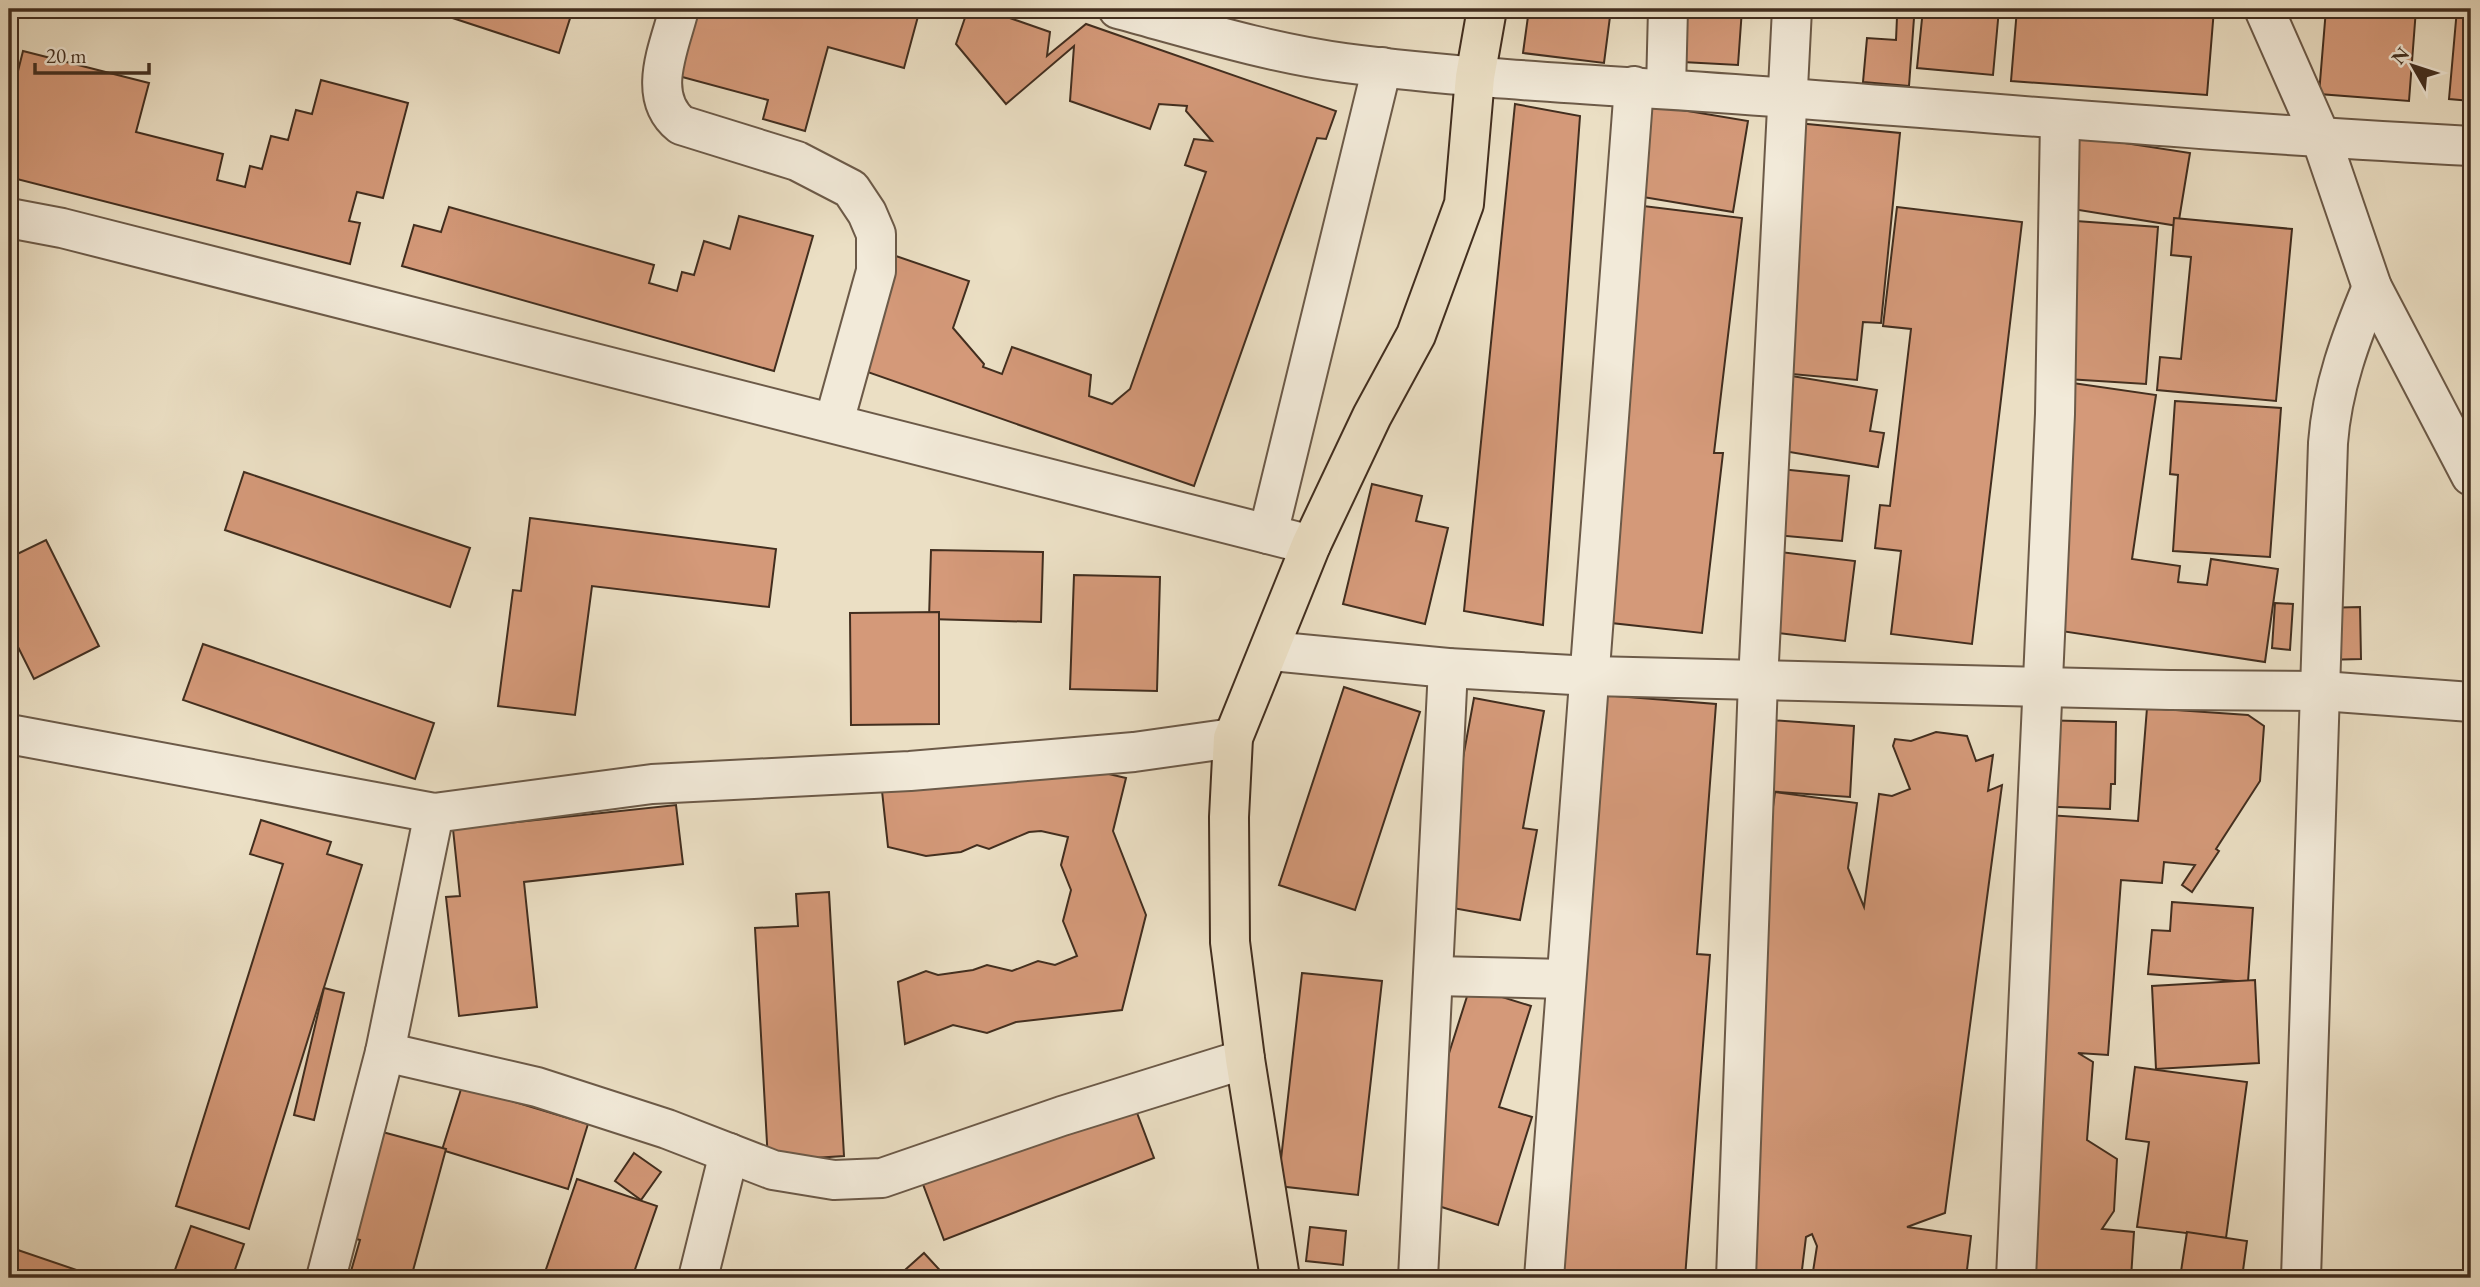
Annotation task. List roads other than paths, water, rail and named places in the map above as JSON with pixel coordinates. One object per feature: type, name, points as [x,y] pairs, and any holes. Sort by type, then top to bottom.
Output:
[{"type":"main road","points":[[1280,1278],[1245,1059],[1230,942],[1229,817],[1233,738],[1311,545],[1372,416],[1416,335],[1464,204],[1475,77],[1487,9]]},
{"type":"street","points":[[680,9],[661,80],[663,101],[671,116],[681,125],[797,161],[851,189],[876,234],[876,271],[834,422]]},
{"type":"street","points":[[1118,9],[1228,38],[1341,62],[1475,77],[1787,97],[2060,120],[2471,146]]},
{"type":"street","points":[[1544,1278],[1591,676],[1650,88],[1668,9]]},
{"type":"street","points":[[1736,1278],[1758,681],[1792,9]]},
{"type":"street","points":[[2264,9],[2321,138],[2372,287],[2471,476]]},
{"type":"street","points":[[1268,534],[1382,67]]},
{"type":"street","points":[[2016,1278],[2044,686],[2054,414],[2060,120]]},
{"type":"street","points":[[9,218],[62,228],[1311,545]]},
{"type":"street","points":[[2301,1278],[2330,418],[2342,367],[2372,287]]},
{"type":"street","points":[[1270,651],[1448,668],[1591,676],[2170,690],[2322,691],[2471,702]]},
{"type":"street","points":[[1418,1278],[1448,668]]},
{"type":"street","points":[[9,734],[434,813],[652,784],[1042,760],[1134,752],[1233,738]]},
{"type":"street","points":[[326,1278],[385,1052],[434,813]]},
{"type":"street","points":[[1434,976],[1566,979]]},
{"type":"street","points":[[385,1052],[537,1087],[667,1129],[773,1171],[834,1180],[882,1178],[1062,1116],[1245,1059]]},
{"type":"street","points":[[698,1278],[729,1153]]}]
